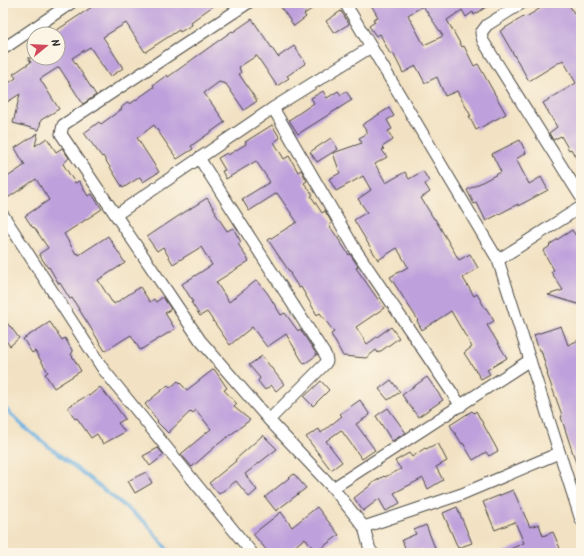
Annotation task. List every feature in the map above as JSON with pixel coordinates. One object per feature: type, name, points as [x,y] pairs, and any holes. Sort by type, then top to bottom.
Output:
[{"type":"street","points":[[3,49],[71,3]]},
{"type":"street","points":[[248,3],[63,125],[61,134],[200,340],[269,420],[333,488],[364,527],[370,550],[373,553]]},
{"type":"street","points":[[345,3],[498,260],[581,520]]},
{"type":"street","points":[[522,3],[487,25],[481,33],[483,41],[581,197]]},
{"type":"street","points":[[116,215],[273,108],[371,47]]},
{"type":"street","points":[[273,108],[355,249],[461,406]]},
{"type":"street","points":[[199,158],[326,356],[327,361],[325,364],[269,420]]},
{"type":"street","points":[[498,260],[581,207]]},
{"type":"street","points":[[3,214],[103,369],[252,553]]},
{"type":"street","points":[[333,488],[530,360]]},
{"type":"street","points":[[364,527],[462,494],[560,453]]},
{"type":"building","points":[[98,3],[217,3],[191,22],[192,25],[180,32],[179,30],[145,52],[126,23],[103,37],[123,68],[110,77],[90,47],[72,58],[96,95],[83,104],[59,67],[40,79],[59,109],[41,120],[39,130],[13,123],[20,94],[7,102],[3,95],[3,87],[16,78],[13,74],[26,65],[66,66],[66,26],[63,26]]},
{"type":"building","points":[[278,3],[321,3],[304,14],[306,17],[294,26]]},
{"type":"building","points":[[370,3],[492,3],[474,15],[473,12],[466,17],[462,10],[447,20],[462,47],[464,46],[474,66],[478,64],[506,114],[476,130],[469,116],[471,116],[457,91],[445,96],[437,77],[425,83],[416,66],[403,73],[393,53],[390,54],[380,34],[376,36],[369,26],[375,22],[373,19],[378,17]],"holes":[[[423,6],[443,36],[424,45],[408,15]]]},
{"type":"building","points":[[549,3],[568,3],[578,20],[576,22],[579,27],[577,28],[581,34],[581,167],[571,149],[569,150],[561,136],[553,140],[549,133],[557,127],[543,103],[576,83],[563,60],[529,81],[500,31]]},
{"type":"building","points":[[341,11],[349,24],[334,33],[326,21]]},
{"type":"building","points":[[252,19],[278,57],[294,46],[306,63],[287,76],[289,78],[277,86],[257,56],[239,67],[241,73],[239,74],[257,101],[244,110],[226,84],[219,82],[204,93],[225,122],[191,146],[193,149],[177,159],[154,125],[137,138],[159,172],[143,182],[140,177],[123,188],[103,156],[102,157],[84,133],[99,122],[101,124],[122,109],[121,108],[128,102],[130,104],[154,87],[153,85],[167,75],[168,77],[232,31],[233,32]]},
{"type":"building","points":[[323,91],[327,98],[338,91],[341,95],[346,91],[352,100],[298,134],[289,120],[314,103],[311,98]]},
{"type":"building","points":[[389,108],[394,116],[387,120],[392,129],[388,131],[393,140],[382,147],[384,149],[382,150],[387,157],[375,164],[386,183],[405,172],[409,179],[423,171],[429,181],[425,184],[430,192],[421,198],[459,260],[470,254],[478,268],[463,278],[474,296],[477,294],[494,321],[487,325],[507,358],[487,370],[490,374],[481,379],[464,353],[472,347],[451,311],[422,330],[417,321],[418,320],[390,277],[408,267],[397,248],[378,260],[354,220],[367,212],[358,199],[371,190],[363,176],[336,191],[329,179],[340,173],[333,153],[362,143],[359,138],[368,133],[362,125]]},
{"type":"building","points":[[272,125],[280,138],[274,142],[284,159],[289,156],[298,172],[301,170],[307,181],[304,183],[313,195],[311,196],[322,213],[325,211],[332,223],[329,225],[358,266],[356,268],[384,308],[356,327],[367,344],[391,327],[399,338],[378,353],[376,350],[366,358],[343,356],[331,334],[334,332],[320,313],[317,315],[301,287],[299,288],[268,240],[297,222],[277,193],[249,211],[242,199],[270,182],[256,161],[226,179],[222,171],[225,170],[218,158],[227,153],[228,155],[246,144],[245,142]]},
{"type":"building","points":[[38,133],[35,146],[47,138],[56,152],[62,148],[69,158],[63,164],[75,183],[79,181],[88,196],[92,194],[102,209],[64,234],[76,254],[78,253],[79,255],[108,236],[125,263],[98,280],[112,302],[114,304],[140,287],[150,302],[154,299],[156,302],[163,297],[171,309],[165,313],[175,329],[140,350],[131,335],[105,351],[72,298],[70,299],[39,254],[48,248],[25,216],[49,200],[36,179],[3,201],[3,180],[25,165],[15,148]]},
{"type":"building","points":[[331,138],[338,149],[317,162],[310,152]]},
{"type":"building","points":[[520,140],[526,153],[516,159],[529,184],[541,177],[548,190],[486,221],[477,203],[474,204],[467,190],[501,172],[492,154]]},
{"type":"building","points":[[207,198],[227,231],[233,228],[241,242],[238,244],[249,261],[216,282],[229,302],[257,280],[281,315],[285,313],[298,331],[300,329],[317,355],[304,364],[286,334],[267,347],[252,327],[230,345],[207,312],[200,316],[182,284],[212,265],[201,247],[173,264],[163,247],[157,251],[147,237]]},
{"type":"building","points":[[572,230],[581,243],[581,305],[548,295],[563,290],[551,272],[554,270],[543,251],[550,246],[549,245]]},
{"type":"building","points":[[3,317],[19,338],[10,346],[3,337]]},
{"type":"building","points":[[50,322],[62,340],[65,338],[73,352],[71,354],[81,371],[54,388],[45,374],[48,372],[35,351],[32,353],[23,339]]},
{"type":"building","points":[[561,326],[568,345],[581,339],[581,472],[579,472],[561,417],[561,412],[547,374],[541,350],[539,350],[534,335]]},
{"type":"building","points":[[262,356],[284,384],[276,391],[271,385],[265,390],[258,381],[260,378],[249,365]]},
{"type":"building","points":[[214,369],[227,388],[224,390],[237,404],[234,407],[250,420],[217,445],[192,467],[181,454],[211,429],[196,410],[193,413],[191,411],[168,433],[157,422],[158,421],[145,404],[168,385],[170,388],[178,381],[187,390]]},
{"type":"building","points":[[427,377],[443,400],[418,417],[402,395]]},
{"type":"building","points":[[391,380],[400,392],[388,400],[379,389]]},
{"type":"building","points":[[321,381],[329,390],[313,406],[304,397]]},
{"type":"building","points":[[100,387],[125,419],[118,423],[125,432],[103,444],[97,434],[91,438],[77,418],[75,419],[68,407],[88,395],[89,396]]},
{"type":"building","points":[[360,400],[370,415],[356,424],[375,450],[362,459],[341,430],[326,441],[342,462],[331,470],[306,437],[319,429],[321,433],[342,416],[340,414]]},
{"type":"building","points":[[388,408],[406,433],[392,441],[376,416]]},
{"type":"building","points":[[472,411],[474,413],[476,411],[498,451],[489,456],[486,452],[473,460],[450,425]]},
{"type":"building","points":[[263,435],[277,449],[245,474],[257,490],[249,497],[236,481],[219,494],[209,483],[236,461],[235,460]]},
{"type":"building","points":[[438,443],[447,461],[436,467],[443,480],[428,489],[423,478],[394,493],[400,503],[386,511],[379,499],[363,511],[354,498],[371,484],[384,476],[385,477],[401,469],[395,461],[409,453],[412,457],[425,448],[426,449]]},
{"type":"building","points":[[158,448],[164,455],[150,466],[143,456]]},
{"type":"building","points":[[146,472],[152,483],[135,493],[128,481]]},
{"type":"building","points":[[294,474],[306,488],[276,511],[265,497]]},
{"type":"building","points":[[513,490],[530,527],[539,524],[543,536],[553,532],[562,553],[501,553],[524,543],[515,522],[495,530],[483,502]]},
{"type":"building","points":[[317,507],[339,535],[316,552],[305,538],[287,553],[269,553],[253,534],[281,512],[292,527]]},
{"type":"building","points":[[457,507],[472,543],[458,548],[443,513]]},
{"type":"building","points":[[426,525],[437,553],[424,553],[422,549],[407,553],[402,540],[416,534],[414,530]]},
{"type":"waterway","points":[[3,406],[24,427],[146,523],[170,553]]}]
